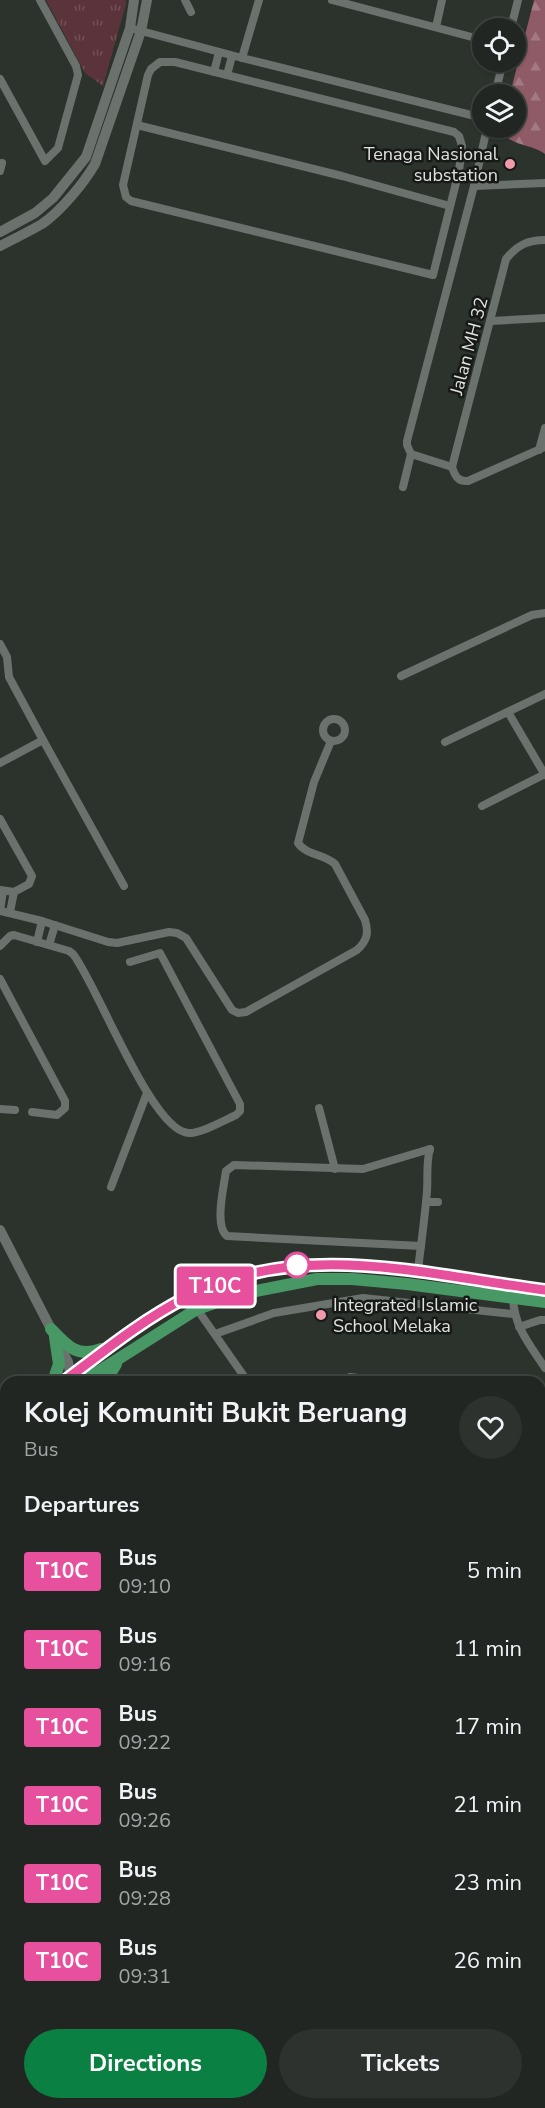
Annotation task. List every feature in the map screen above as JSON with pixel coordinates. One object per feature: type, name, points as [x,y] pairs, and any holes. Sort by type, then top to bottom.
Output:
[{"type":"main road","points":[[0,246],[44,222],[59,209],[95,164],[136,30],[134,0]]},
{"type":"main road","points":[[0,232],[35,213],[52,198],[82,164],[147,0]]},
{"type":"main road","points":[[0,1230],[75,1376]]},
{"type":"main road","points":[[53,1333],[68,1346],[83,1353],[99,1350],[180,1301],[232,1279],[304,1264],[347,1263],[418,1270],[545,1290]]},
{"type":"main road","points":[[82,1376],[125,1354],[197,1309],[240,1294],[317,1279],[352,1279],[407,1284],[545,1302]]},
{"type":"main road","points":[[53,1333],[59,1364],[55,1376]]},
{"type":"main road","points":[[79,1376],[112,1344]]},
{"type":"main road","points":[[109,1376],[125,1354]]},
{"type":"street","points":[[0,79],[45,161],[58,148],[78,75],[76,66],[40,0]]},
{"type":"street","points":[[185,0],[191,12]]},
{"type":"street","points":[[242,58],[259,0]]},
{"type":"street","points":[[332,0],[472,37]]},
{"type":"street","points":[[436,27],[442,0]]},
{"type":"street","points":[[514,18],[518,0]]},
{"type":"street","points":[[136,30],[472,115]]},
{"type":"street","points":[[214,72],[219,52]]},
{"type":"street","points":[[227,75],[232,56]]},
{"type":"street","points":[[160,62],[175,62],[227,75],[454,132],[459,136],[462,146],[433,275],[136,204],[126,197],[123,185],[148,75],[155,65],[160,62]]},
{"type":"street","points":[[137,125],[342,176],[450,206]]},
{"type":"street","points":[[403,486],[411,454],[406,445],[485,138]]},
{"type":"street","points":[[474,186],[545,183]]},
{"type":"street","name":"Jalan MH 32","points":[[452,467],[506,259],[523,243],[545,240]]},
{"type":"street","points":[[491,321],[545,318]]},
{"type":"street","points":[[411,454],[452,467],[462,481],[474,479],[542,449],[545,428]]},
{"type":"street","points":[[401,676],[532,615],[545,613]]},
{"type":"street","points":[[0,644],[7,657],[9,677],[124,886]]},
{"type":"street","points":[[445,742],[545,694]]},
{"type":"street","points":[[482,806],[545,775],[508,712]]},
{"type":"street","points":[[0,763],[43,740]]},
{"type":"street","points":[[0,819],[32,876],[29,884],[14,892],[2,891],[0,911],[42,921],[108,942],[169,932],[177,933],[186,938],[232,1010],[238,1013],[246,1012],[357,950],[365,943],[368,929],[363,915],[334,864],[330,860],[305,850],[298,843],[314,782],[331,741]]},
{"type":"street","points":[[10,912],[14,892]]},
{"type":"street","points":[[37,942],[42,921]]},
{"type":"street","points":[[49,945],[55,926]]},
{"type":"street","points":[[0,946],[14,935],[69,951],[77,959],[147,1093],[167,1122],[189,1134],[236,1115],[240,1111],[240,1104],[160,953],[130,962]]},
{"type":"street","points":[[0,980],[65,1101],[65,1108],[57,1115],[32,1112]]},
{"type":"street","points":[[111,1187],[147,1093]]},
{"type":"street","points":[[319,1108],[334,1169]]},
{"type":"street","points":[[0,1109],[15,1110]]},
{"type":"street","points":[[418,1270],[421,1246],[426,1202],[429,1168],[427,1152],[363,1169],[231,1166],[226,1171],[221,1224],[223,1233],[227,1236],[421,1246]]},
{"type":"street","points":[[426,1202],[438,1202]]},
{"type":"street","points":[[215,1334],[274,1313],[363,1298],[513,1314]]},
{"type":"street","points":[[513,1298],[513,1314],[545,1368]]},
{"type":"street","points":[[197,1309],[244,1376]]},
{"type":"street","points":[[519,1327],[545,1320]]},
{"type":"green space","points":[[46,0],[126,0],[103,86],[85,73]]},
{"type":"green space","points":[[534,0],[545,0],[545,154],[509,138],[526,138],[526,84],[513,84],[516,72],[526,72],[526,31]]},
{"type":"bus line","name":"T10C","points":[[71,1376],[112,1344],[161,1311],[190,1295],[232,1279],[304,1264],[347,1263],[418,1270],[545,1290]]},
{"type":"place","name":"Tenaga Nasional substation","points":[[510,164]]},
{"type":"place","name":"Integrated Islamic School Melaka","points":[[321,1315]]}]
